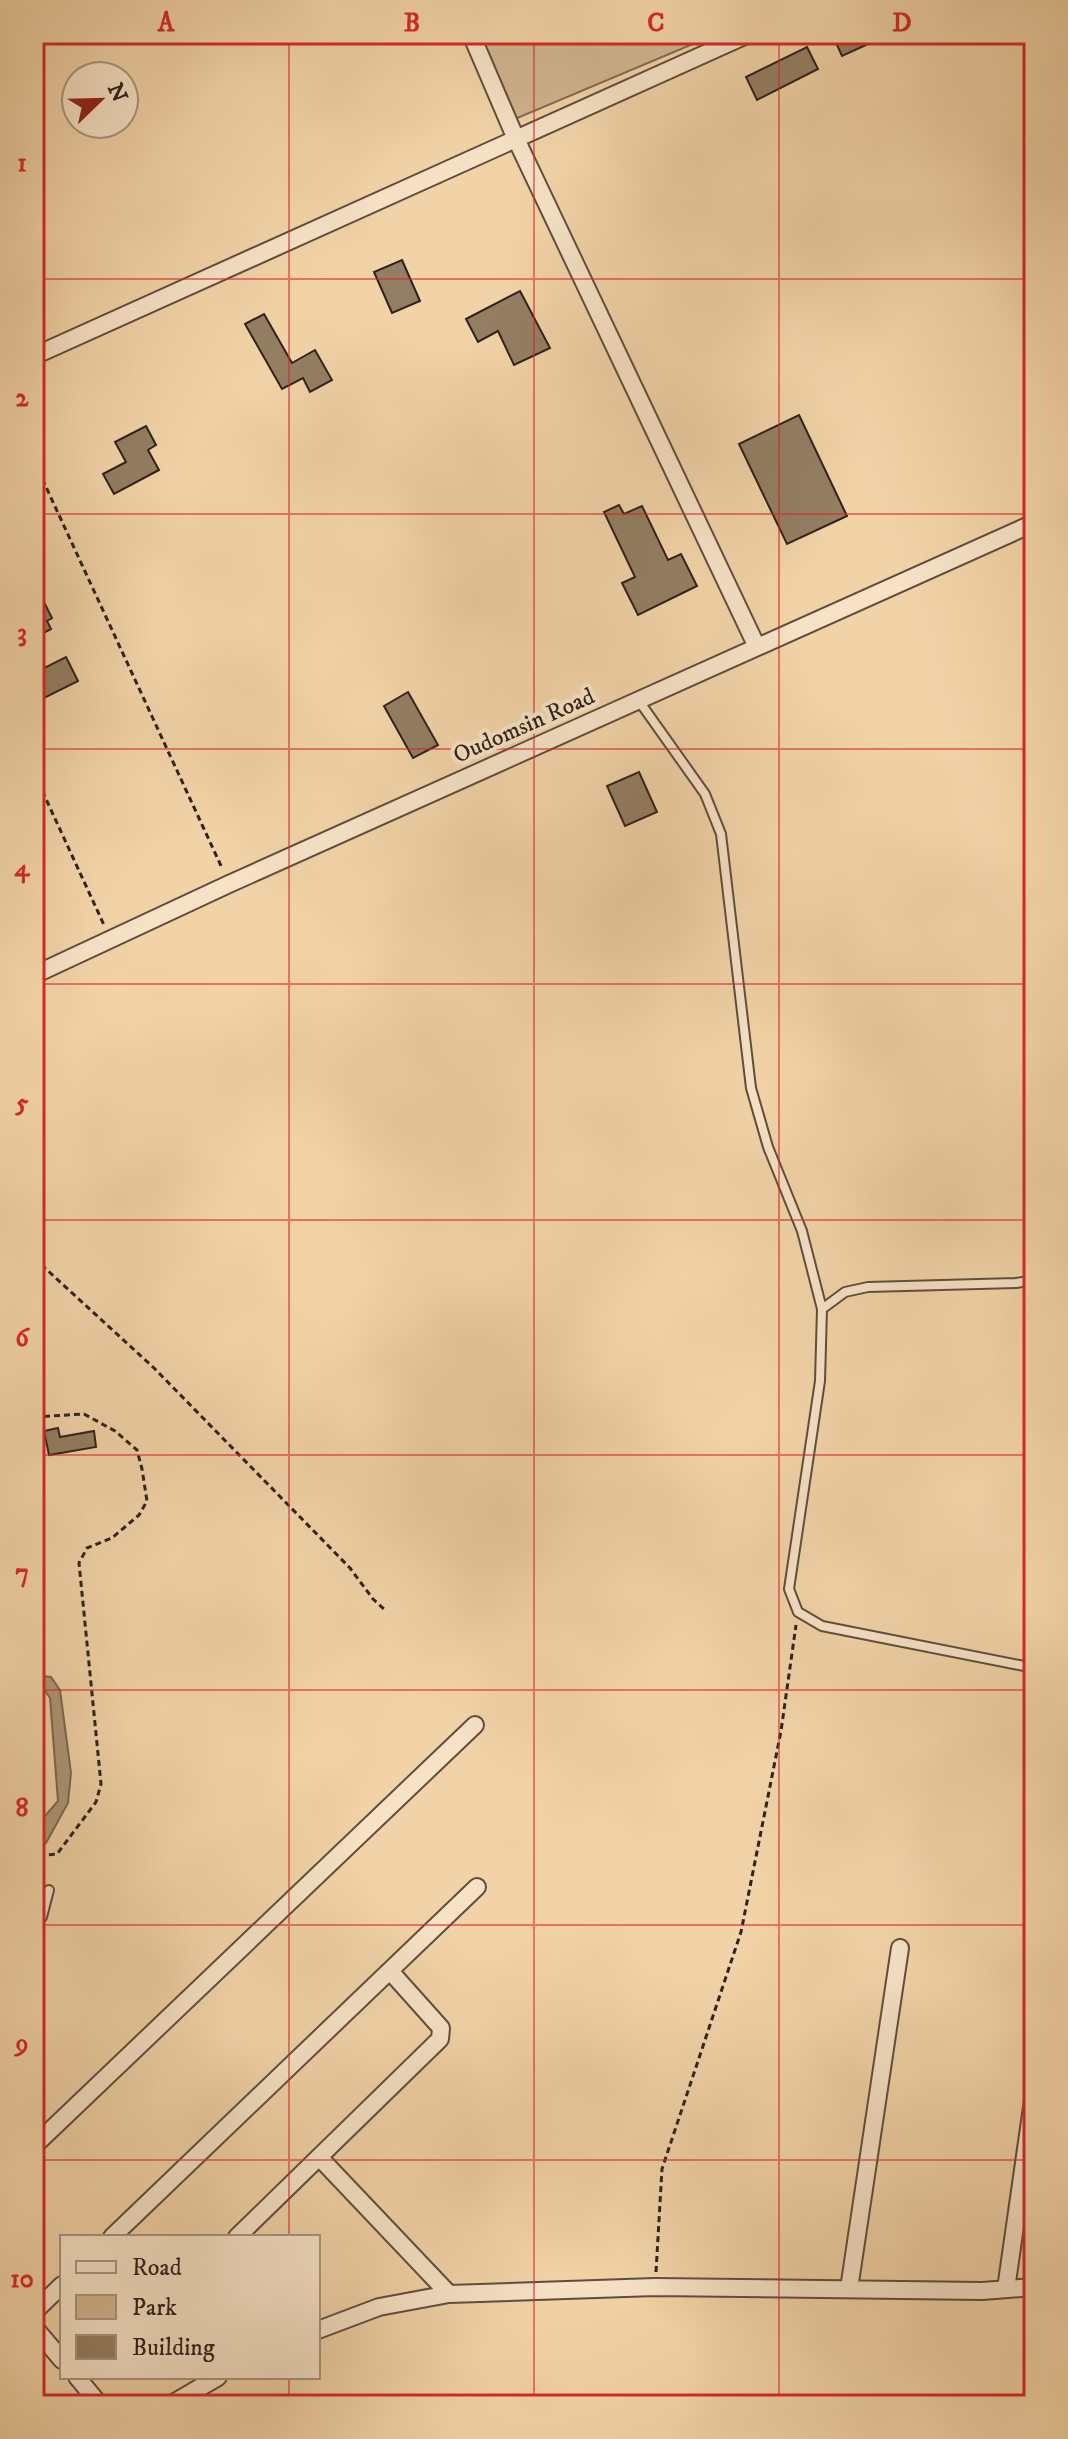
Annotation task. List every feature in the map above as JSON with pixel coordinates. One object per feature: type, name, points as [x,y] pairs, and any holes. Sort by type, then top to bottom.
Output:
[{"type":"street","points":[[471,34],[516,139],[757,647]]},
{"type":"street","points":[[34,356],[749,34]]},
{"type":"street","name":"Oudomsin Road","points":[[34,975],[229,884],[1034,523]]},
{"type":"street","points":[[34,2146],[475,1725]]},
{"type":"street","points":[[114,2235],[477,1887]]},
{"type":"street","points":[[849,2289],[900,1948]]},
{"type":"street","points":[[239,2235],[440,2039],[441,2028],[390,1971]]},
{"type":"street","points":[[1006,2289],[1034,2093]]},
{"type":"street","points":[[319,2157],[449,2294]]},
{"type":"street","points":[[34,2312],[60,2287]]},
{"type":"street","points":[[320,2329],[379,2307],[449,2294],[655,2287],[982,2291],[1034,2287]]},
{"type":"street","points":[[34,2327],[60,2358]]},
{"type":"street","points":[[170,2405],[215,2379]]},
{"type":"street","points":[[85,2380],[100,2405]]},
{"type":"lane","points":[[639,701],[705,794],[721,834],[751,1088],[768,1147],[802,1231],[822,1309],[820,1381],[789,1589],[798,1612],[822,1626],[1034,1668]]},
{"type":"lane","points":[[822,1309],[845,1292],[868,1287],[1034,1280]]},
{"type":"lane","points":[[34,1925],[42,1917],[49,1890]]},
{"type":"path","points":[[34,461],[229,884]]},
{"type":"path","points":[[34,773],[110,940]]},
{"type":"path","points":[[34,1258],[154,1368],[350,1568],[384,1609]]},
{"type":"path","points":[[34,1417],[84,1414],[115,1431],[137,1450],[147,1501],[139,1515],[112,1538],[87,1548],[79,1563],[101,1784],[96,1802],[57,1854],[34,1856]]},
{"type":"path","points":[[655,2287],[662,2169],[741,1932],[781,1731],[798,1612]]},
{"type":"green space","points":[[479,34],[688,34],[693,44],[515,119]]},
{"type":"shaded area","points":[[34,1675],[51,1677],[60,1690],[71,1773],[68,1803],[46,1843],[34,1847],[34,1824],[40,1822],[58,1801],[50,1698],[43,1688],[34,1686]]},
{"type":"building","points":[[832,34],[890,34],[842,56]]},
{"type":"building","points":[[807,47],[818,69],[757,100],[746,77]]},
{"type":"building","points":[[402,260],[420,301],[392,313],[374,272]]},
{"type":"building","points":[[520,291],[550,348],[514,365],[498,331],[478,342],[466,319]]},
{"type":"building","points":[[264,314],[292,363],[315,350],[332,380],[310,392],[303,378],[282,389],[245,324]]},
{"type":"building","points":[[799,415],[847,516],[787,544],[739,444]]},
{"type":"building","points":[[146,426],[156,445],[148,450],[159,470],[114,494],[103,474],[126,462],[115,442]]},
{"type":"building","points":[[619,505],[624,514],[642,506],[668,560],[681,554],[697,586],[638,615],[622,583],[635,577],[604,512]]},
{"type":"building","points":[[34,582],[52,618],[47,621],[51,629],[34,638]]},
{"type":"building","points":[[66,657],[78,681],[34,703],[34,673]]},
{"type":"building","points":[[408,692],[438,745],[413,758],[384,706]]},
{"type":"building","points":[[639,772],[657,812],[625,826],[607,786]]},
{"type":"building","points":[[58,1428],[60,1437],[94,1431],[96,1447],[49,1455],[44,1431]]}]
